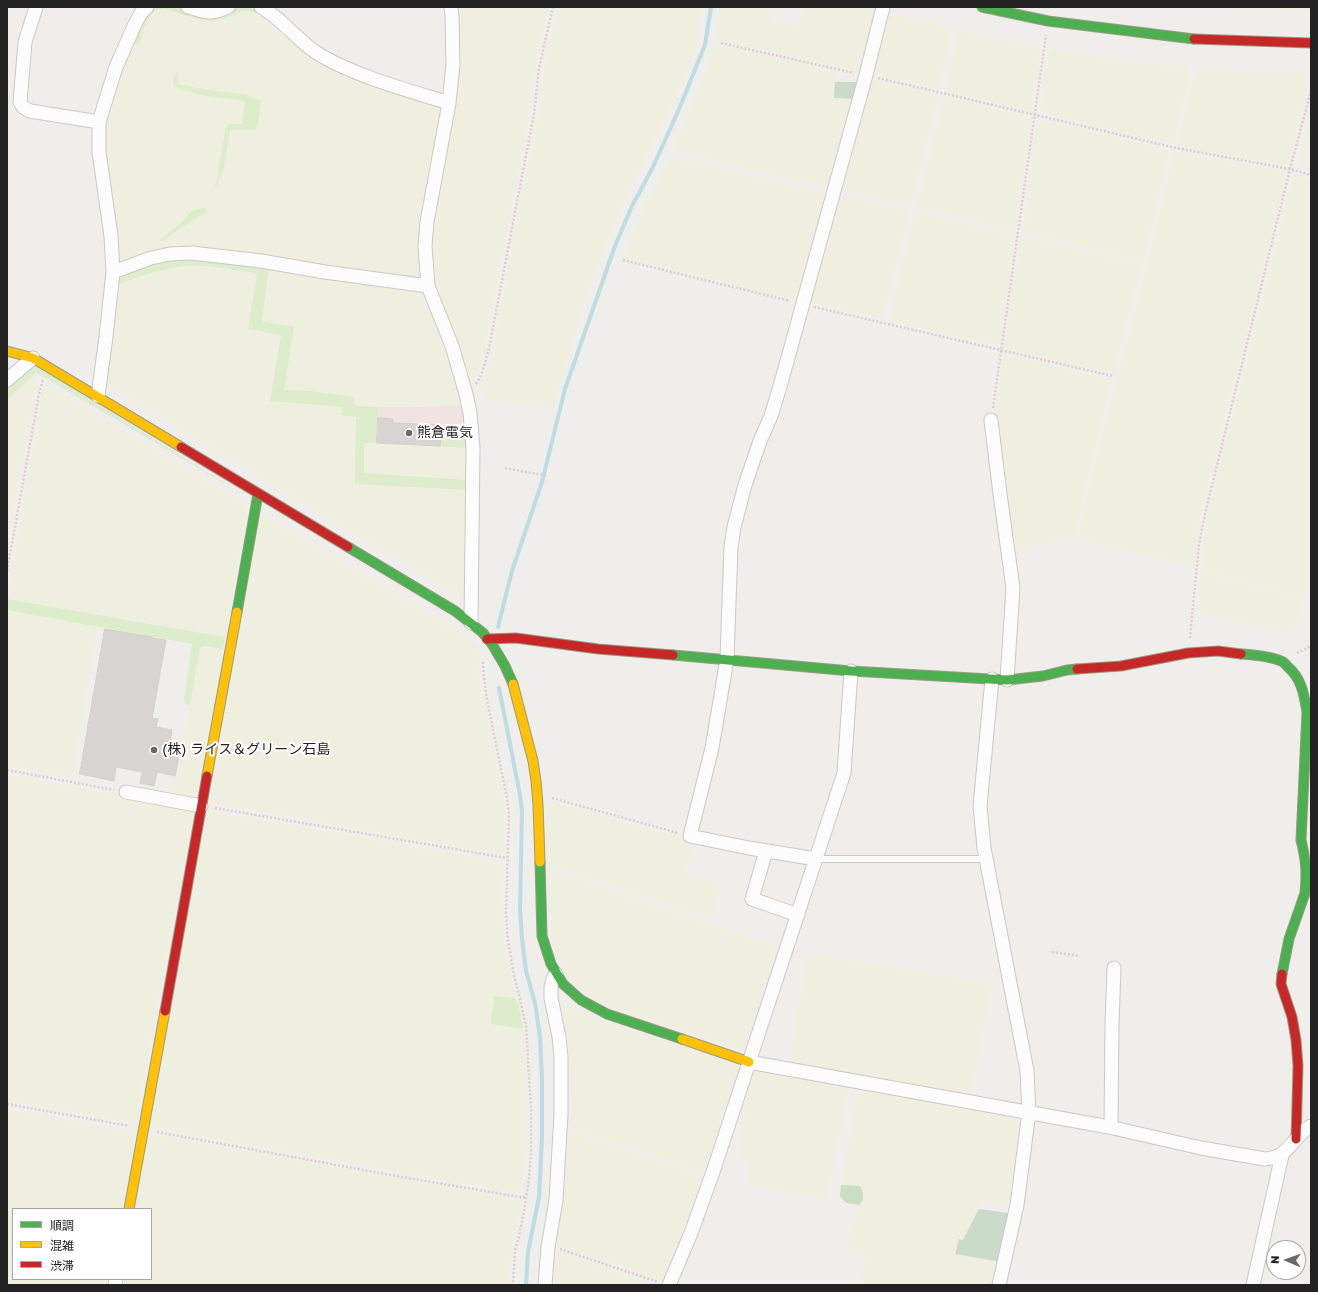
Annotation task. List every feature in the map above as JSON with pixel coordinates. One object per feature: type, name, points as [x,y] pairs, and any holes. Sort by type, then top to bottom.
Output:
[{"type":"street","points":[[36,7],[24,42],[20,102],[23,107],[30,111],[99,122]]},
{"type":"street","points":[[98,396],[106,337],[112,272],[111,236],[99,152],[99,122],[116,67],[135,24],[141,13],[147,7]]},
{"type":"street","points":[[188,7],[208,12],[216,12],[228,7]]},
{"type":"street","points":[[261,7],[279,19],[308,47],[326,58],[364,75],[449,104]]},
{"type":"street","points":[[450,7],[452,17],[453,64],[449,104],[426,222],[425,246],[428,286],[452,346],[466,394],[473,437],[471,622]]},
{"type":"street","points":[[816,859],[690,836],[712,748],[726,659],[731,547],[734,527],[745,485],[760,441],[771,416],[804,304],[866,76],[883,7]]},
{"type":"street","points":[[982,7],[1048,21],[1198,39],[1311,43]]},
{"type":"street","points":[[112,272],[151,258],[170,254],[192,253],[261,261],[325,272],[428,286]]},
{"type":"street","points":[[7,351],[33,358],[98,396],[258,494],[455,611],[471,622],[487,638],[505,666],[514,685],[533,761],[537,794],[542,936],[550,963],[556,974],[565,987],[580,1000],[607,1014],[749,1062],[1111,1127],[1200,1148],[1265,1159],[1282,1155]]},
{"type":"street","points":[[7,380],[33,358]]},
{"type":"street","points":[[991,420],[1013,588],[1007,680]]},
{"type":"street","points":[[129,1208],[258,494]]},
{"type":"street","points":[[487,638],[516,638],[598,649],[851,671],[992,680],[1043,676],[1067,670],[1121,666],[1188,653],[1218,651],[1260,656],[1282,661],[1293,671],[1304,692],[1307,712],[1301,840],[1306,860],[1306,885],[1286,950],[1282,971],[1282,984],[1292,1017],[1296,1040],[1298,1066],[1296,1139]]},
{"type":"street","points":[[664,1284],[691,1233],[713,1172],[844,774],[851,671]]},
{"type":"street","points":[[992,680],[980,806],[986,858],[1027,1070],[1029,1112],[1017,1205],[999,1285]]},
{"type":"street","points":[[126,792],[201,806]]},
{"type":"street","points":[[766,851],[752,900],[798,915]]},
{"type":"street","points":[[1111,1127],[1114,968]]},
{"type":"street","points":[[544,1285],[556,1200],[561,1114],[561,1057],[559,1037],[551,998],[551,987],[556,974]]},
{"type":"street","points":[[1252,1285],[1282,1155],[1296,1139],[1311,1126]]},
{"type":"lane","points":[[816,859],[986,858]]},
{"type":"path","points":[[466,394],[476,384],[480,377],[489,348],[534,114],[539,68],[553,7]]},
{"type":"path","points":[[991,420],[1036,115],[1048,21]]},
{"type":"path","points":[[721,43],[1176,148],[1290,169],[1311,175]]},
{"type":"path","points":[[1188,653],[1199,544],[1205,514],[1290,169],[1311,91]]},
{"type":"path","points":[[623,260],[1002,351],[1113,376]]},
{"type":"path","points":[[39,377],[49,384]]},
{"type":"path","points":[[7,571],[39,394],[43,380]]},
{"type":"path","points":[[505,468],[548,476]]},
{"type":"path","points":[[483,656],[487,700],[508,798],[509,814],[506,912],[508,941],[526,1025],[528,1059],[531,1152],[526,1198],[515,1250],[513,1285]]},
{"type":"path","points":[[7,770],[126,792]]},
{"type":"path","points":[[537,794],[690,836]]},
{"type":"path","points":[[201,806],[507,858]]},
{"type":"path","points":[[1052,952],[1080,956]]},
{"type":"path","points":[[7,1104],[402,1177],[526,1198]]},
{"type":"path","points":[[549,1245],[664,1284]]},
{"type":"shaded area","points":[[468,405],[467,448],[377,443],[378,407]]},
{"type":"green space","points":[[156,7],[173,7],[217,17],[227,15],[238,7],[249,7],[259,11],[261,14],[242,11],[223,19],[207,21],[164,9],[156,10],[145,26],[139,46],[134,44],[133,42],[142,22],[148,13]]},
{"type":"green space","points":[[455,7],[549,7],[535,70],[529,117],[483,358],[475,378],[469,384],[433,284],[430,236],[451,127],[459,74],[459,47]]},
{"type":"green space","points":[[558,7],[703,7],[698,41],[693,58],[681,87],[619,214],[596,269],[553,409],[486,399],[483,392],[479,389],[491,359],[540,106],[544,66]]},
{"type":"green space","points":[[720,7],[776,7],[773,20],[798,27],[804,7],[878,7],[863,72],[724,41],[717,38]]},
{"type":"green space","points":[[1311,7],[1311,12],[1215,8]]},
{"type":"green space","points":[[164,9],[207,21],[223,19],[242,11],[254,12],[267,16],[297,44],[441,111],[433,165],[424,202],[419,253],[419,276],[417,279],[214,250],[181,247],[160,249],[122,264],[117,261],[107,181],[103,129],[123,61],[133,42],[142,35],[152,14],[156,10]],"holes":[[[179,71],[178,84],[208,90],[247,95],[255,100],[255,130],[230,130],[228,145],[224,142],[225,131],[234,124],[242,124],[245,102],[229,98],[209,97],[173,83]],[[202,208],[206,213],[160,242],[160,240],[183,221],[192,211]]]},
{"type":"green space","points":[[887,12],[952,28],[938,89],[876,75],[873,71]]},
{"type":"green space","points":[[959,31],[1041,48],[1033,110],[948,93],[946,89]]},
{"type":"green space","points":[[714,43],[835,72],[835,82],[855,99],[830,187],[673,151],[709,61]]},
{"type":"green space","points":[[1051,49],[1126,61],[1188,67],[1190,74],[1173,143],[1071,120],[1040,111],[1045,75]]},
{"type":"green space","points":[[179,70],[178,84],[208,90],[242,94],[261,100],[259,120],[255,130],[230,130],[224,168],[215,188],[226,127],[228,124],[242,124],[245,102],[235,99],[203,95],[173,86],[173,78]]},
{"type":"green space","points":[[1198,71],[1309,72],[1308,86],[1289,164],[1285,166],[1177,146],[1194,75]]},
{"type":"green space","points":[[872,80],[938,95],[911,206],[841,190]]},
{"type":"green space","points":[[835,82],[860,82],[855,99],[834,98]]},
{"type":"green space","points":[[944,97],[1031,117],[1016,231],[917,207]]},
{"type":"green space","points":[[1311,114],[1311,171],[1297,167]]},
{"type":"green space","points":[[1040,120],[1170,150],[1143,262],[1023,232],[1035,134],[1038,122]]},
{"type":"green space","points":[[1174,151],[1283,171],[1285,177],[1201,514],[1195,567],[1078,539],[1088,490],[1148,260]]},
{"type":"green space","points":[[673,158],[828,194],[799,301],[624,257],[648,199],[668,159]]},
{"type":"green space","points":[[1293,175],[1311,180],[1311,566],[1307,582],[1310,583],[1307,598],[1201,570],[1203,544],[1208,515]]},
{"type":"green space","points":[[840,196],[909,211],[883,319],[809,303]]},
{"type":"green space","points":[[205,208],[206,213],[182,227],[161,242],[160,240],[183,221],[192,211]]},
{"type":"green space","points":[[915,213],[1015,235],[999,346],[889,321]]},
{"type":"green space","points":[[1021,236],[1142,264],[1115,372],[1113,373],[1008,350],[1004,347]]},
{"type":"green space","points":[[172,258],[269,267],[262,319],[263,322],[294,326],[284,390],[310,391],[354,397],[355,406],[378,407],[377,443],[364,443],[364,473],[468,480],[469,490],[355,484],[356,417],[341,415],[342,407],[270,401],[281,335],[248,329],[257,273],[207,266],[187,266],[170,268],[116,285],[117,274]]},
{"type":"green space","points":[[188,266],[257,273],[248,329],[281,335],[270,400],[342,407],[356,417],[355,484],[469,490],[467,595],[465,597],[371,543],[107,384],[106,381],[116,285],[166,269]]},
{"type":"green space","points":[[269,267],[422,292],[427,295],[443,335],[462,403],[461,405],[394,407],[355,406],[310,391],[283,390],[294,326],[263,322],[262,319]]},
{"type":"green space","points":[[1006,355],[1112,380],[1085,486],[1086,491],[1075,538],[1010,549],[994,417],[1003,359],[1005,359]]},
{"type":"green space","points":[[32,363],[244,495],[35,372],[33,376],[7,400],[7,385]]},
{"type":"green space","points":[[33,376],[37,379],[38,383],[11,523],[7,522],[7,400]]},
{"type":"green space","points":[[47,388],[52,388],[247,506],[226,637],[9,599],[9,587],[42,394]]},
{"type":"green space","points":[[440,438],[462,438],[466,440],[467,448],[440,446]]},
{"type":"green space","points":[[364,443],[467,448],[468,480],[364,473]]},
{"type":"green space","points":[[261,514],[477,645],[480,653],[479,675],[506,811],[505,848],[503,853],[498,854],[210,802]]},
{"type":"green space","points":[[1200,573],[1303,599],[1294,634],[1200,614],[1201,610],[1197,609]]},
{"type":"green space","points":[[7,599],[225,637],[223,649],[204,646],[200,648],[190,705],[186,704],[184,699],[192,644],[7,610]]},
{"type":"green space","points":[[7,610],[98,626],[73,772],[70,777],[7,765]]},
{"type":"green space","points":[[203,646],[223,649],[198,792],[194,796],[187,797],[173,795],[200,648]]},
{"type":"green space","points":[[7,775],[192,809],[193,813],[136,1120],[126,1122],[7,1100]]},
{"type":"green space","points":[[552,802],[694,842],[685,873],[721,884],[711,919],[549,865],[546,803]]},
{"type":"green space","points":[[207,812],[279,823],[500,863],[503,865],[504,870],[502,888],[504,940],[515,998],[494,996],[492,1024],[523,1029],[527,1087],[527,1145],[523,1179],[519,1188],[515,1191],[509,1191],[160,1129],[151,1122]]},
{"type":"green space","points":[[548,869],[778,947],[747,1052],[607,1006],[594,999],[574,983],[565,972],[555,952],[551,933]]},
{"type":"green space","points":[[808,953],[992,984],[970,1097],[789,1062]]},
{"type":"green space","points":[[494,996],[515,998],[520,1011],[523,1029],[492,1024],[491,1020]]},
{"type":"green space","points":[[559,1004],[735,1064],[742,1069],[705,1173],[569,1127],[570,1069],[567,1038]]},
{"type":"green space","points":[[752,1069],[849,1087],[827,1198],[784,1192],[746,1183],[747,1160],[738,1157],[746,1110],[737,1110]]},
{"type":"green space","points":[[859,1089],[1015,1118],[1023,1124],[1012,1207],[983,1202],[963,1240],[959,1239],[955,1254],[1001,1262],[996,1285],[861,1285],[866,1256],[847,1253],[851,1222],[856,1223],[857,1205],[860,1205],[841,1185]]},
{"type":"green space","points":[[7,1110],[128,1132],[133,1135],[135,1140],[123,1208],[12,1208],[12,1280],[110,1280],[109,1285],[7,1285]]},
{"type":"green space","points":[[569,1131],[704,1177],[663,1281],[557,1245],[563,1202]]},
{"type":"green space","points":[[151,1136],[161,1136],[520,1201],[522,1205],[512,1249],[510,1285],[119,1285],[120,1280],[152,1280],[152,1208],[133,1208],[148,1138]]},
{"type":"green space","points":[[841,1185],[860,1186],[863,1196],[859,1205],[846,1203],[840,1196]]},
{"type":"green space","points":[[979,1209],[1008,1213],[1010,1216],[1001,1262],[955,1254],[959,1239],[963,1240]]},
{"type":"green space","points":[[557,1252],[656,1285],[552,1285],[555,1253]]},
{"type":"building","name":"熊倉電気","points":[[378,418],[393,419],[393,423],[441,425],[440,446],[377,443]]},
{"type":"building","points":[[105,629],[166,640],[152,718],[158,719],[156,727],[172,730],[169,749],[180,751],[175,776],[157,772],[154,786],[140,783],[142,772],[116,767],[114,781],[80,774]]},
{"type":"waterway","points":[[498,627],[512,571],[542,482],[565,389],[615,246],[632,206],[653,167],[680,107],[705,45],[711,7]]},
{"type":"waterway","points":[[499,688],[522,811],[520,910],[522,938],[526,971],[535,1003],[540,1037],[542,1080],[542,1137],[539,1197],[528,1252],[526,1285]]},
{"type":"traffic: fast","points":[[982,7],[1048,21],[1194,39]]},
{"type":"traffic: fast","points":[[237,612],[258,494]]},
{"type":"traffic: fast","points":[[348,547],[455,611],[482,632],[492,644],[505,666],[513,684]]},
{"type":"traffic: fast","points":[[1241,654],[1256,655],[1282,661],[1293,672],[1299,682],[1307,712],[1301,840],[1306,866],[1305,893],[1289,939],[1282,974]]},
{"type":"traffic: fast","points":[[673,655],[851,671],[1007,680],[1043,676],[1077,669]]},
{"type":"traffic: fast","points":[[540,862],[542,936],[551,964],[563,984],[581,1000],[607,1014],[682,1039]]},
{"type":"traffic: slow","points":[[7,351],[33,358],[181,447]]},
{"type":"traffic: slow","points":[[207,776],[237,612]]},
{"type":"traffic: slow","points":[[513,684],[533,761],[538,804],[540,862]]},
{"type":"traffic: slow","points":[[129,1208],[165,1011]]},
{"type":"traffic: slow","points":[[682,1039],[749,1062]]},
{"type":"traffic: jam","points":[[1194,39],[1311,43]]},
{"type":"traffic: jam","points":[[181,447],[348,547]]},
{"type":"traffic: jam","points":[[487,639],[516,638],[598,649],[673,655]]},
{"type":"traffic: jam","points":[[1077,669],[1121,666],[1188,653],[1218,651],[1241,654]]},
{"type":"traffic: jam","points":[[165,1011],[207,776]]},
{"type":"traffic: jam","points":[[1282,974],[1281,984],[1292,1017],[1296,1040],[1298,1066],[1296,1139]]},
{"type":"place","name":"熊倉電気","points":[[409,433]]},
{"type":"place","name":"(株) ライス＆グリーン石島","points":[[154,750]]}]
